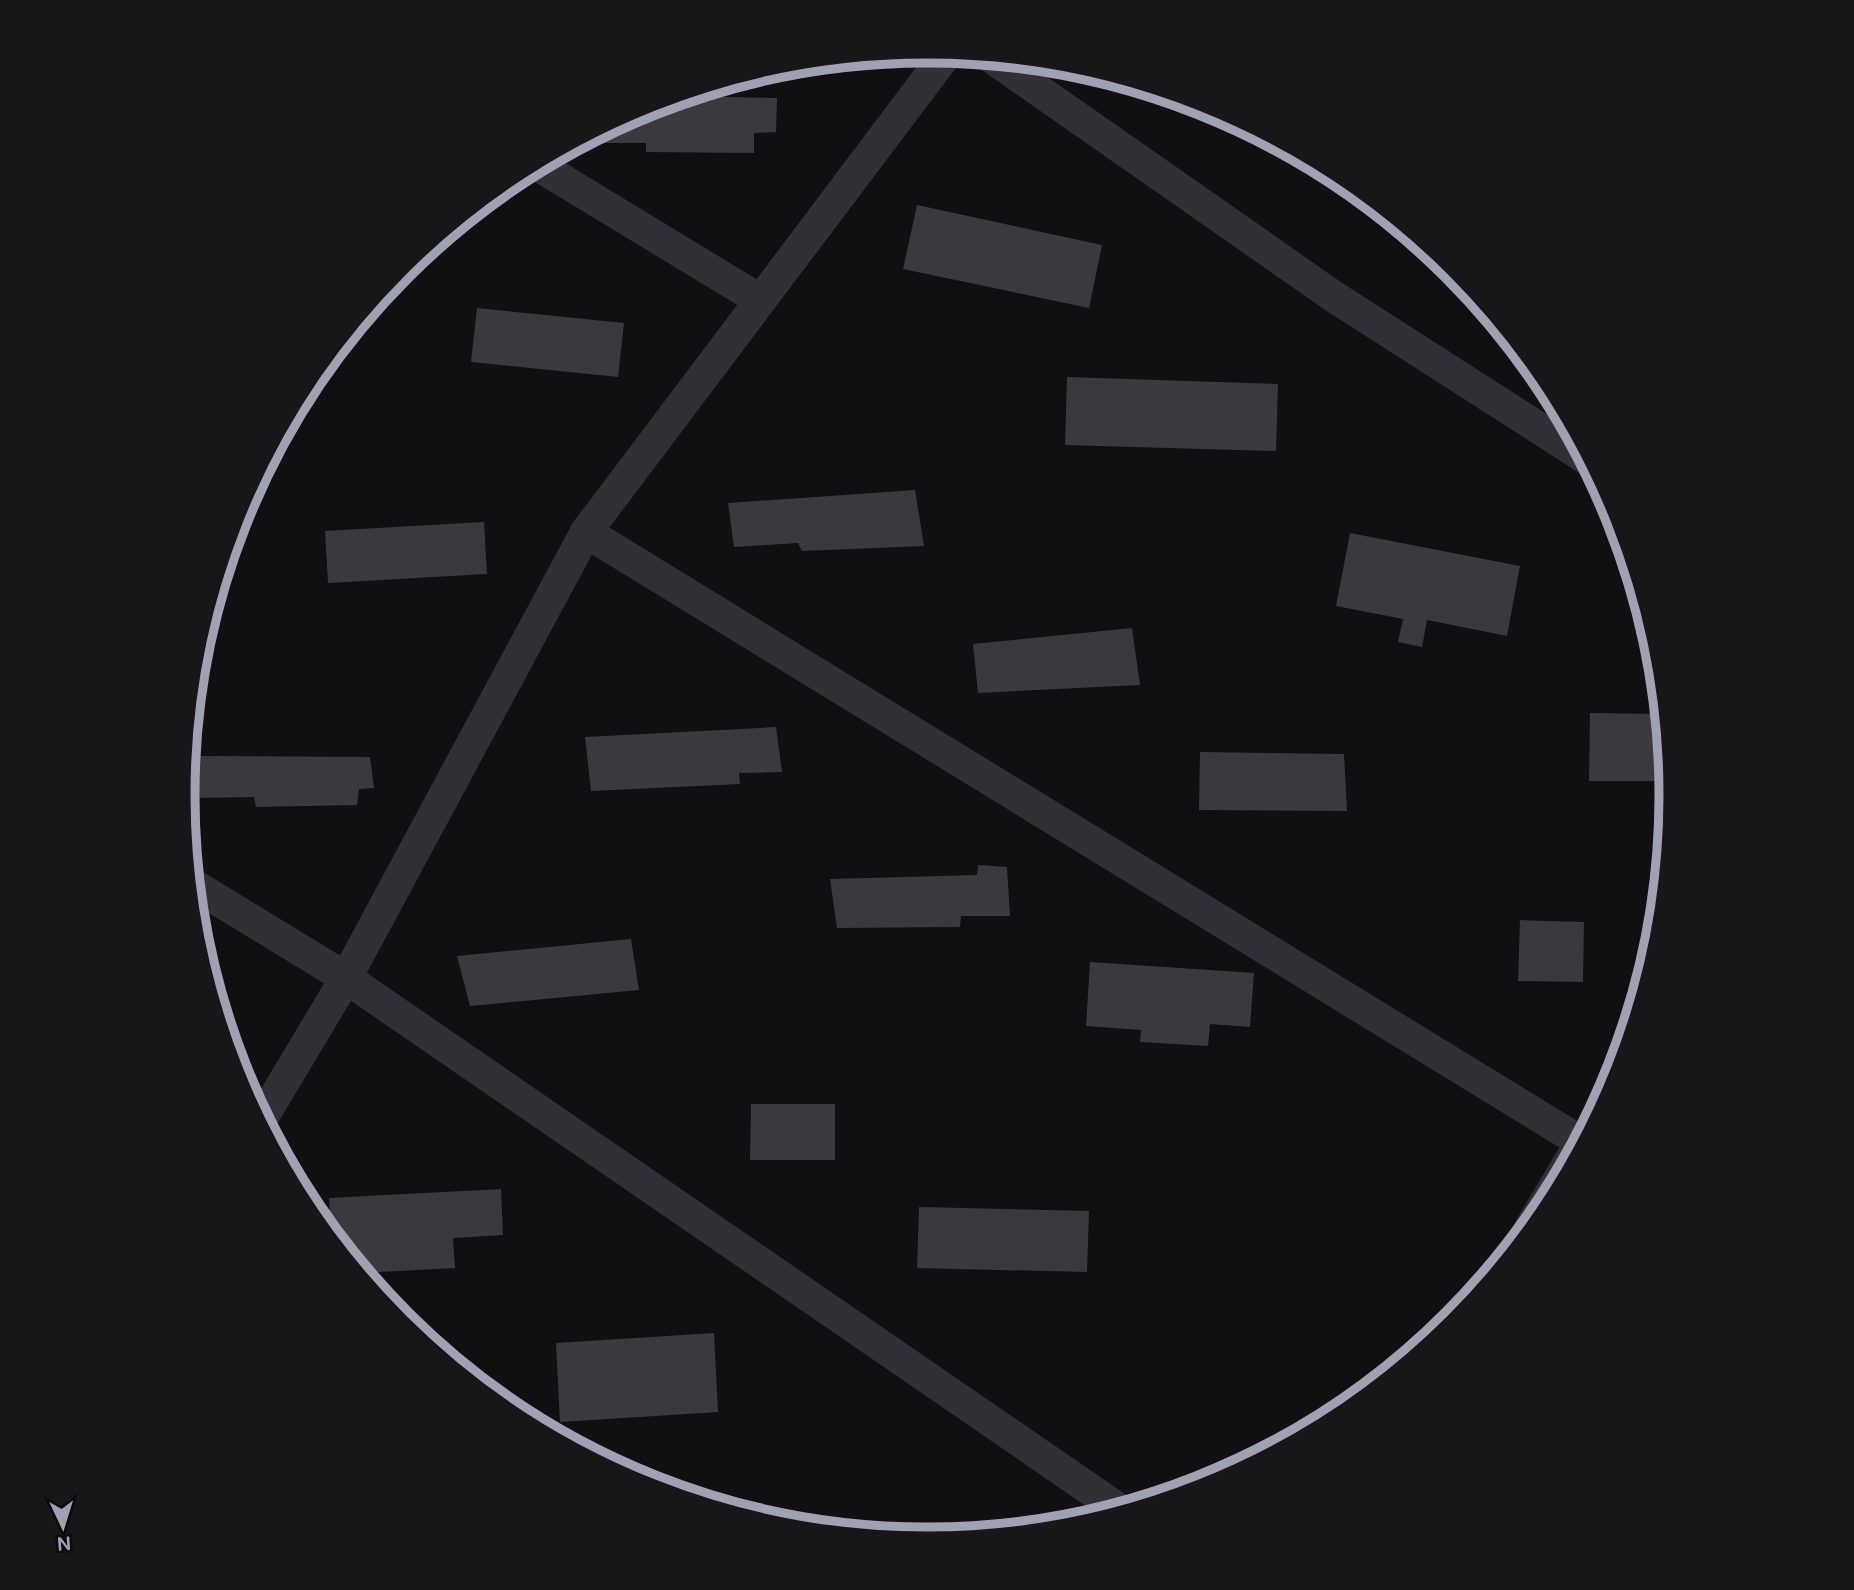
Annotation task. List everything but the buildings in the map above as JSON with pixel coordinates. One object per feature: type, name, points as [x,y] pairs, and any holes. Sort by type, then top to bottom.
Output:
[{"type":"street","points":[[266,1111],[346,978],[586,532],[939,64]]},
{"type":"street","points":[[1006,68],[1333,296],[1572,450]]},
{"type":"street","points":[[546,170],[760,300]]},
{"type":"street","points":[[586,532],[1574,1138]]},
{"type":"street","points":[[201,889],[346,978],[1110,1503]]}]
